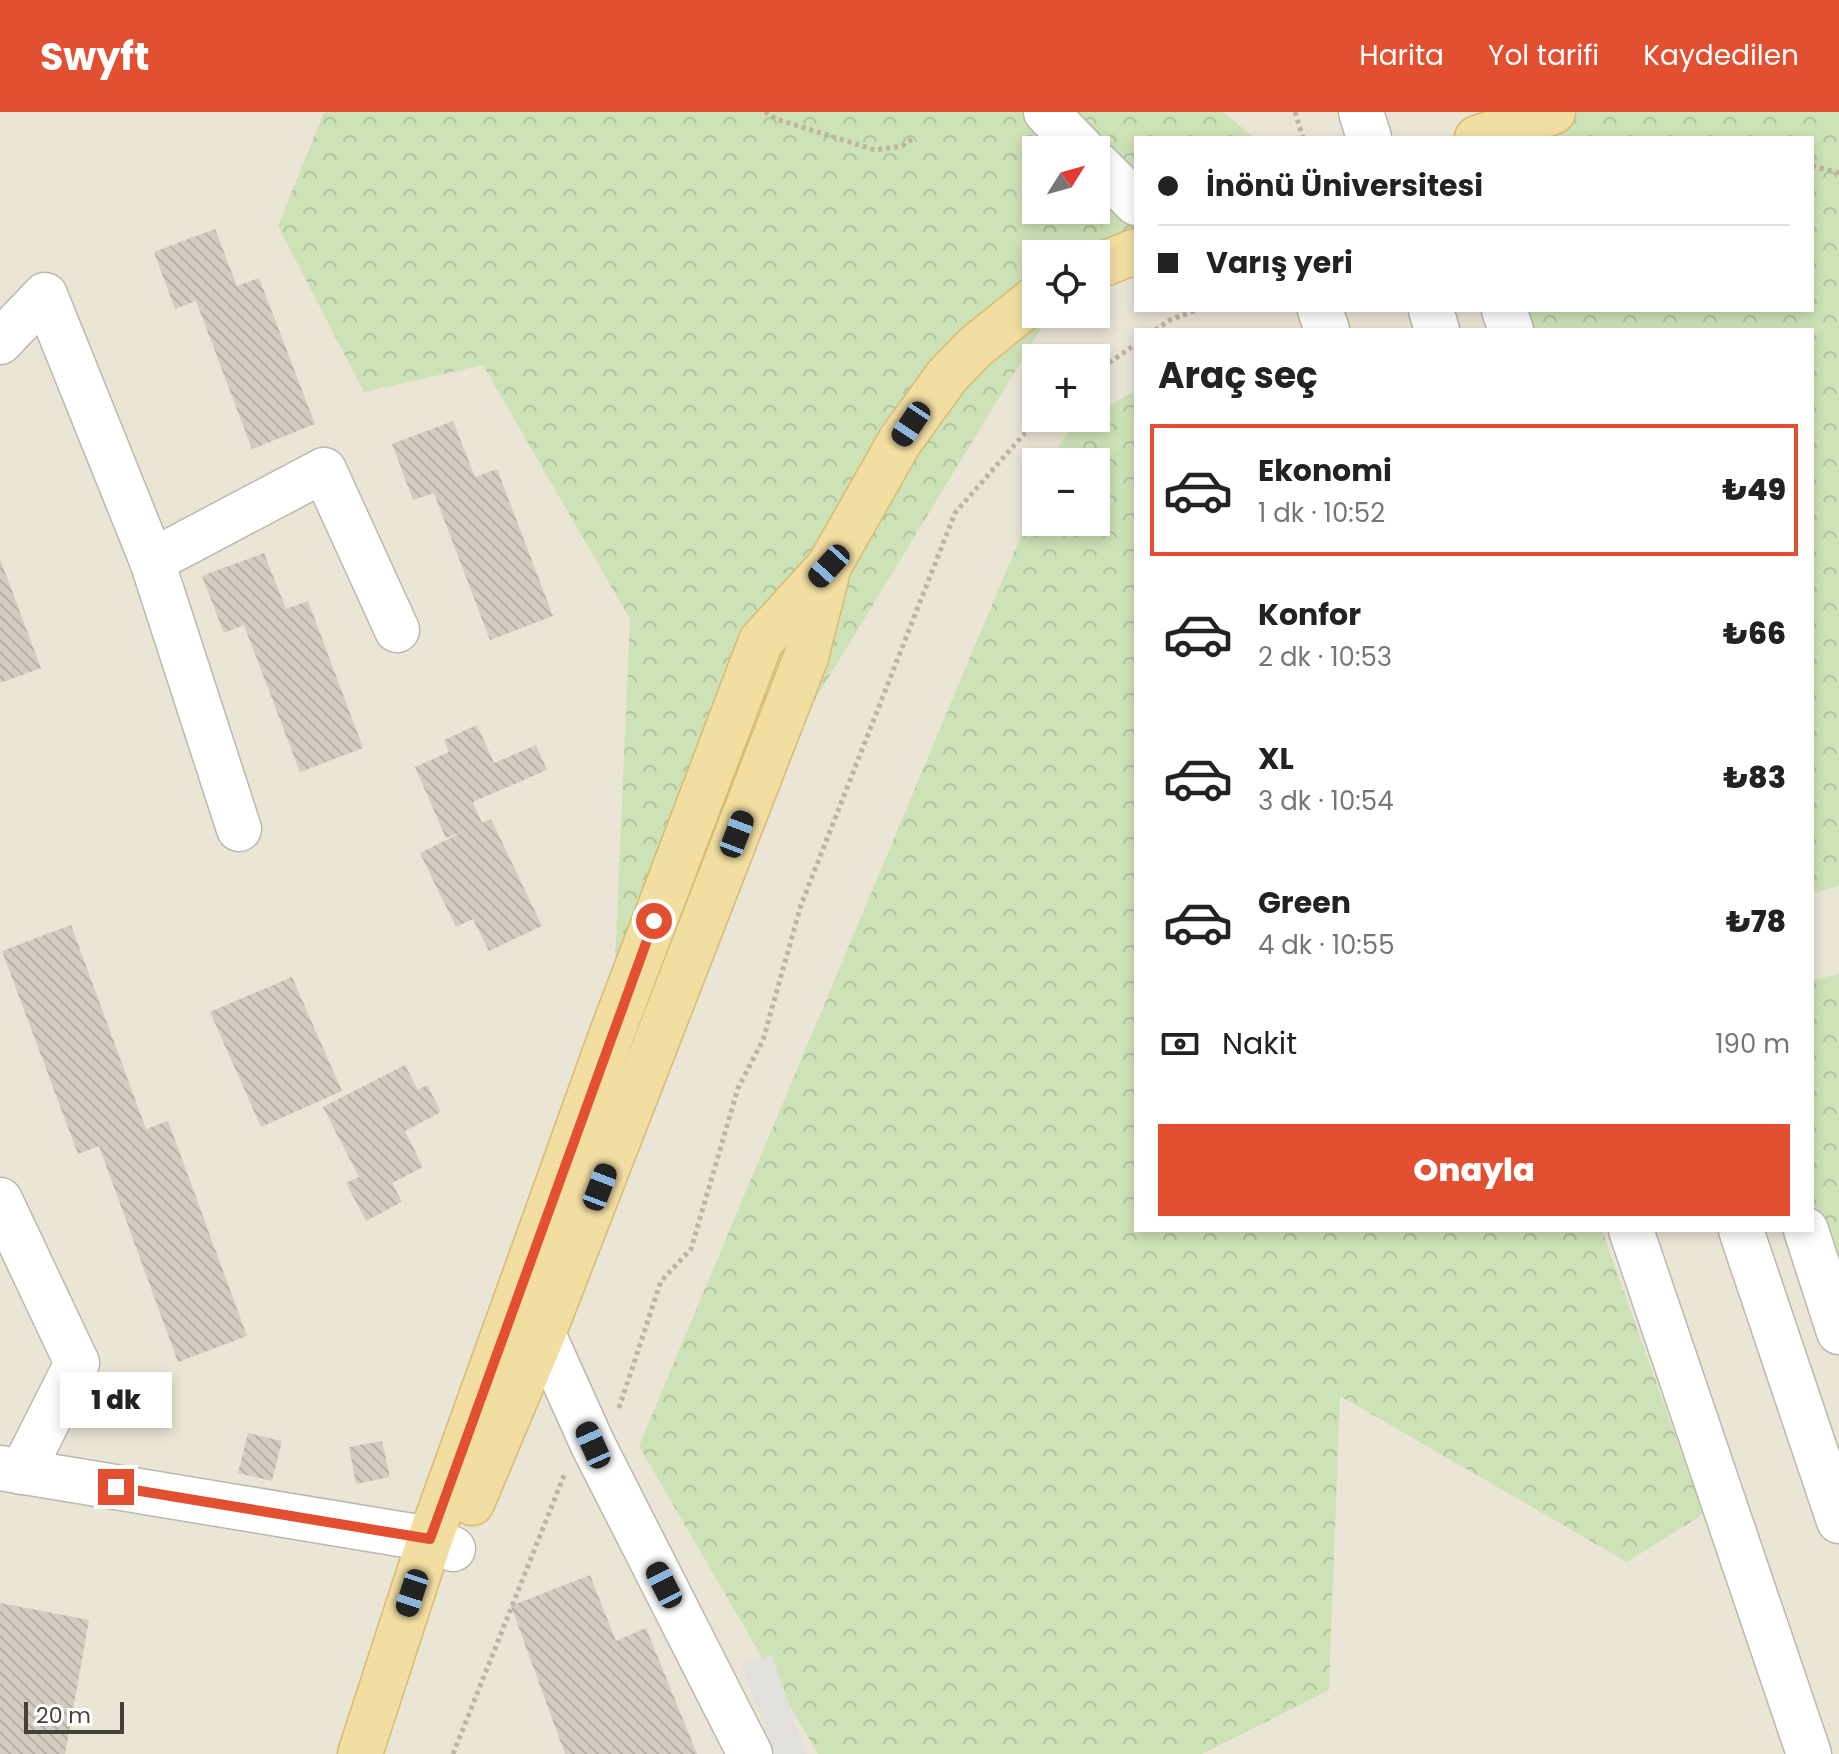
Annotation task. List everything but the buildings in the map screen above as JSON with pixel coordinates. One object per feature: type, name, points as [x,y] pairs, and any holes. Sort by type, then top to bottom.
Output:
[{"type":"main road","points":[[1483,136],[1553,112]]},
{"type":"main road","points":[[1110,261],[1134,252]]},
{"type":"main road","points":[[360,1754],[441,1544],[612,1033],[761,641],[829,566],[922,407],[975,347],[1022,309]]},
{"type":"main road","points":[[382,1754],[441,1544],[543,1334],[806,657],[829,566]]},
{"type":"street","points":[[1046,112],[1069,136]]},
{"type":"street","points":[[1361,112],[1368,136]]},
{"type":"street","points":[[1110,177],[1134,201]]},
{"type":"street","points":[[0,342],[45,295],[152,561],[239,829]]},
{"type":"street","points":[[152,561],[324,470],[397,630]]},
{"type":"street","points":[[0,1200],[77,1363],[11,1470],[441,1544]]},
{"type":"street","points":[[1632,1232],[1809,1754]]},
{"type":"street","points":[[1742,1232],[1839,1521]]},
{"type":"street","points":[[1807,1232],[1839,1332]]},
{"type":"street","points":[[543,1334],[593,1445],[750,1754]]},
{"type":"path","points":[[765,112],[776,119],[875,150],[902,146],[915,137]]},
{"type":"path","points":[[1295,112],[1302,136]]},
{"type":"path","points":[[1814,167],[1839,173]]},
{"type":"path","points":[[1158,328],[1191,312]]},
{"type":"path","points":[[1110,362],[1134,345]]},
{"type":"path","points":[[453,1754],[567,1468],[614,1423],[661,1281],[691,1249],[738,1088],[763,1040],[801,905],[955,513],[1026,432]]},
{"type":"shaded area","points":[[0,112],[1839,112],[1839,1754],[0,1754]]},
{"type":"shaded area","points":[[772,1655],[806,1754],[775,1754],[741,1664]]},
{"type":"green space","points":[[324,112],[1223,112],[1253,136],[1134,136],[1134,255],[1110,255],[1110,240],[1022,240],[1022,328],[1041,328],[1032,344],[1022,344],[1022,360],[612,1033],[630,619],[483,365],[364,392],[278,226]]},
{"type":"green space","points":[[1553,112],[1839,112],[1839,886],[1814,892],[1814,328],[1521,328],[1515,312],[1814,312],[1814,136],[1483,136]]},
{"type":"green space","points":[[1134,391],[1134,1232],[1603,1232],[1703,1514],[1627,1562],[1340,1396],[1329,1690],[1202,1754],[818,1754],[639,1446],[1022,533],[1022,536],[1110,536],[1110,448],[1059,447],[1068,432],[1110,432],[1110,406]]},
{"type":"green space","points":[[1839,974],[1839,1332],[1813,1232],[1814,980]]},
{"type":"route","points":[[116,1487],[430,1539],[654,921]]}]
